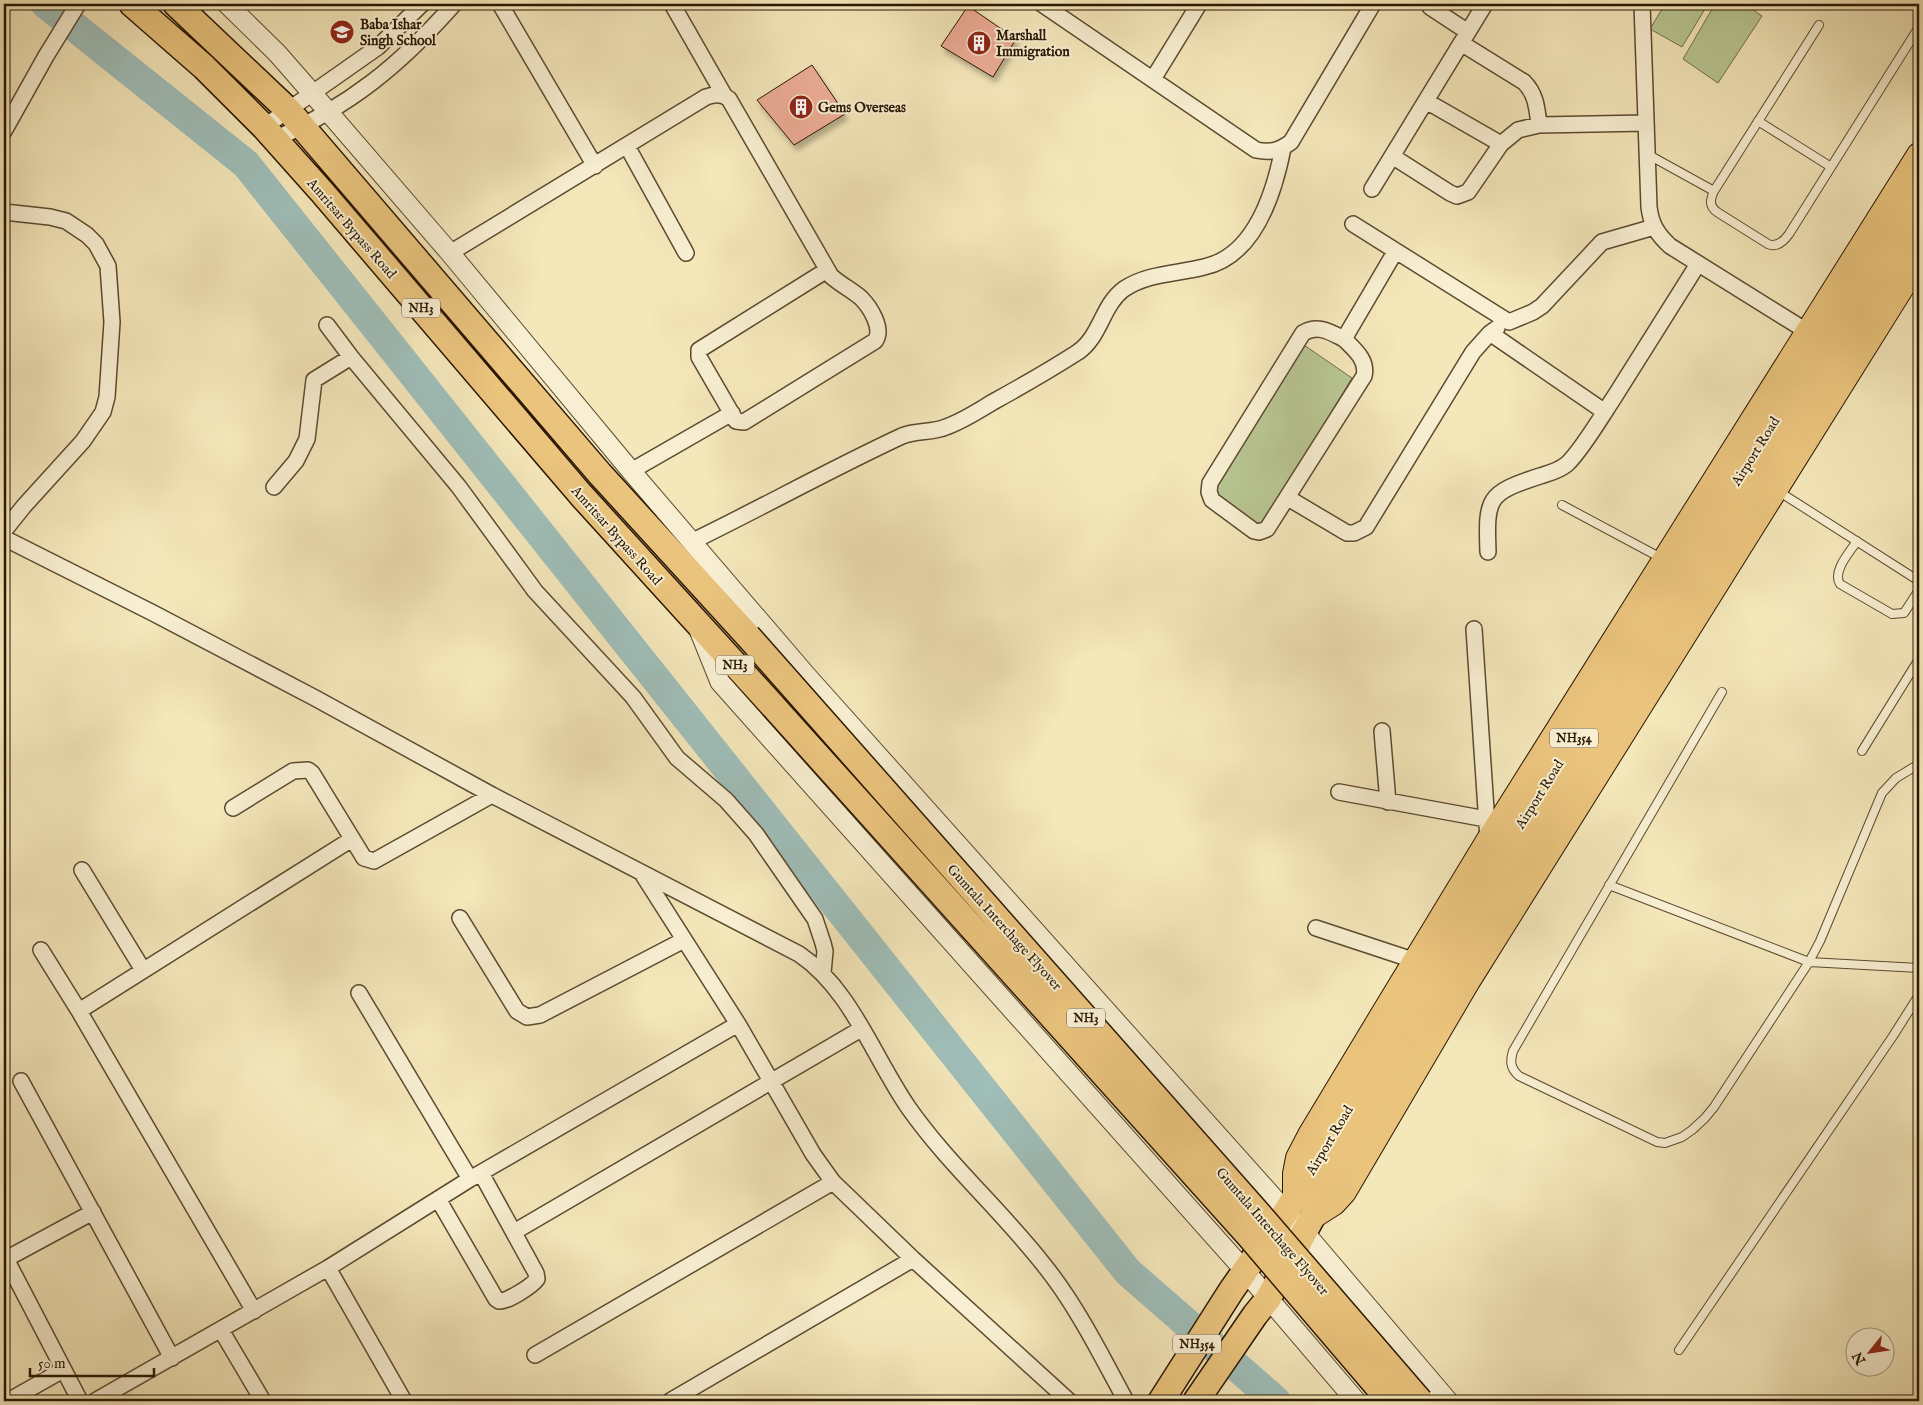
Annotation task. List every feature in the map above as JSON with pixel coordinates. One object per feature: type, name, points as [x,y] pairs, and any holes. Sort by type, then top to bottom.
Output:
[{"type":"highway","name":"Amritsar Bypass Road","points":[[132,4],[204,67],[269,133],[322,192],[581,495],[697,624]]},
{"type":"highway","name":"Amritsar Bypass Road","points":[[176,4],[295,119],[600,474],[715,583]]},
{"type":"highway","name":"Airport Road","points":[[1162,1399],[1238,1281],[1291,1204],[1511,839],[1666,595],[1919,187]]},
{"type":"highway","name":"Airport Road","points":[[1196,1401],[1261,1307],[1310,1224],[1406,1044],[1525,852],[1919,229]]},
{"type":"highway","name":"Gumtala Interchage Flyover","points":[[715,583],[748,636],[1257,1212],[1420,1401]]},
{"type":"highway","name":"Gumtala Interchage Flyover","points":[[697,624],[773,706],[1250,1237],[1390,1401]]},
{"type":"main road","points":[[1291,1204],[1298,1158],[1416,961],[1487,830],[1665,560],[1919,155]]},
{"type":"main road","points":[[1310,1224],[1344,1192],[1468,981],[1917,268]]},
{"type":"street","points":[[4,131],[78,4]]},
{"type":"street","points":[[227,4],[277,53],[450,253],[631,471],[692,541],[715,583],[806,675],[1310,1224],[1448,1401]]},
{"type":"street","points":[[269,133],[295,119],[312,93],[378,47],[422,4]]},
{"type":"street","points":[[269,133],[295,119],[329,112],[374,82],[407,54],[454,4]]},
{"type":"street","points":[[500,4],[595,166]]},
{"type":"street","points":[[672,4],[827,270],[842,286],[865,302],[878,326],[877,338],[744,422],[736,421],[699,357],[699,350],[827,270]]},
{"type":"street","points":[[1042,4],[1256,150],[1265,152],[1282,148],[1291,142],[1373,4]]},
{"type":"street","points":[[1153,79],[1199,4]]},
{"type":"street","points":[[1372,189],[1485,4]]},
{"type":"street","points":[[1642,4],[1649,207],[1654,227],[1660,237],[1670,246],[1808,332]]},
{"type":"street","points":[[1430,7],[1465,37],[1524,82],[1534,94],[1539,125]]},
{"type":"street","points":[[450,253],[706,97],[718,94],[724,95]]},
{"type":"street","points":[[1426,101],[1501,144]]},
{"type":"street","points":[[1392,156],[1457,196],[1472,189],[1501,144],[1518,130],[1539,125],[1646,123]]},
{"type":"street","points":[[627,146],[686,253]]},
{"type":"street","points":[[692,541],[904,435],[947,427],[1044,373],[1080,350],[1091,340],[1113,299],[1125,289],[1140,281],[1156,276],[1205,267],[1228,258],[1251,233],[1263,212],[1276,180],[1282,148]]},
{"type":"street","points":[[4,212],[50,217],[66,221],[87,235],[96,244],[108,266],[112,322],[107,397],[103,412],[83,442],[24,506],[4,531]]},
{"type":"street","points":[[1352,224],[1509,322]]},
{"type":"street","points":[[1288,498],[1347,533],[1354,533],[1366,527],[1473,352],[1490,333],[1542,306],[1602,242],[1654,227]]},
{"type":"street","points":[[1344,338],[1395,252]]},
{"type":"street","points":[[1488,552],[1486,520],[1494,500],[1500,492],[1512,485],[1558,470],[1567,464],[1604,412],[1698,264]]},
{"type":"street","points":[[327,325],[351,357],[459,487],[535,591],[633,697],[677,758],[726,800],[756,834],[815,919],[825,951],[823,973]]},
{"type":"street","points":[[1318,328],[1344,338],[1361,358],[1365,370],[1364,376],[1267,529],[1259,532],[1254,531],[1212,500],[1208,488],[1303,333],[1318,328]]},
{"type":"street","points":[[1490,333],[1604,412]]},
{"type":"street","points":[[274,487],[296,461],[306,439],[314,380],[351,357]]},
{"type":"street","points":[[631,471],[732,413]]},
{"type":"street","points":[[4,538],[254,666],[492,795],[799,954],[823,973],[839,992],[908,1107],[936,1143],[1046,1267],[1072,1305],[1126,1401]]},
{"type":"street","points":[[697,624],[720,682],[1238,1281],[1261,1307],[1356,1401]]},
{"type":"street","points":[[1339,792],[1388,802],[1487,830],[1474,630]]},
{"type":"street","points":[[1382,730],[1388,802]]},
{"type":"street","points":[[233,808],[293,771],[308,770],[312,773],[364,858],[368,860],[379,859],[492,795]]},
{"type":"street","points":[[79,1011],[352,839]]},
{"type":"street","points":[[82,870],[143,970]]},
{"type":"street","points":[[642,873],[738,1024],[813,1154],[834,1182],[913,1259],[1069,1401]]},
{"type":"street","points":[[460,918],[517,1010],[527,1017],[540,1015],[684,940]]},
{"type":"street","points":[[1316,928],[1416,961]]},
{"type":"street","points":[[41,950],[79,1011],[254,1311]]},
{"type":"street","points":[[359,993],[514,1232],[536,1273],[536,1279],[533,1284],[506,1300],[499,1301],[494,1296],[438,1199]]},
{"type":"street","points":[[95,1401],[328,1268],[476,1176],[738,1024]]},
{"type":"street","points":[[514,1232],[861,1029]]},
{"type":"street","points":[[21,1081],[172,1358]]},
{"type":"street","points":[[535,1355],[834,1182]]},
{"type":"street","points":[[80,1401],[62,1370],[5,1258],[93,1212]]},
{"type":"street","points":[[670,1401],[913,1259]]},
{"type":"street","points":[[328,1268],[404,1401]]},
{"type":"street","points":[[221,1330],[263,1401]]},
{"type":"street","points":[[8,1401],[62,1370]]},
{"type":"lane","points":[[1819,25],[1714,191],[1710,203],[1712,208],[1772,246],[1784,240],[1919,27]]},
{"type":"lane","points":[[1758,121],[1831,167]]},
{"type":"lane","points":[[1647,154],[1714,191]]},
{"type":"lane","points":[[1776,490],[1919,581]]},
{"type":"lane","points":[[1562,505],[1665,560]]},
{"type":"lane","points":[[1857,541],[1837,572],[1840,584],[1892,614],[1904,613],[1919,590]]},
{"type":"lane","points":[[1862,751],[1919,659]]},
{"type":"lane","points":[[1722,692],[1513,1051],[1511,1066],[1519,1076],[1657,1142],[1665,1144],[1677,1140],[1692,1130],[1714,1107],[1809,962],[1820,941],[1882,793],[1896,778],[1919,764]]},
{"type":"lane","points":[[1609,885],[1809,962],[1919,968]]},
{"type":"lane","points":[[1680,1350],[1894,1036],[1919,995]]},
{"type":"green space","points":[[1665,4],[1708,4],[1682,47],[1650,29]]},
{"type":"green space","points":[[1715,4],[1745,4],[1762,16],[1718,83],[1683,59]]},
{"type":"green space","points":[[1301,343],[1352,378],[1258,532],[1209,494]]},
{"type":"building","name":"Marshall Immigration","points":[[968,6],[1016,39],[993,77],[941,46]]},
{"type":"building","name":"Gems Overseas","points":[[812,65],[845,114],[794,145],[757,100]]},
{"type":"waterway","points":[[46,4],[246,164],[1128,1272],[1276,1401]]},
{"type":"place","name":"Baba Ishar Singh School","points":[[342,32]]},
{"type":"place","name":"Marshall Immigration","points":[[979,43]]},
{"type":"place","name":"Gems Overseas","points":[[801,107]]}]
